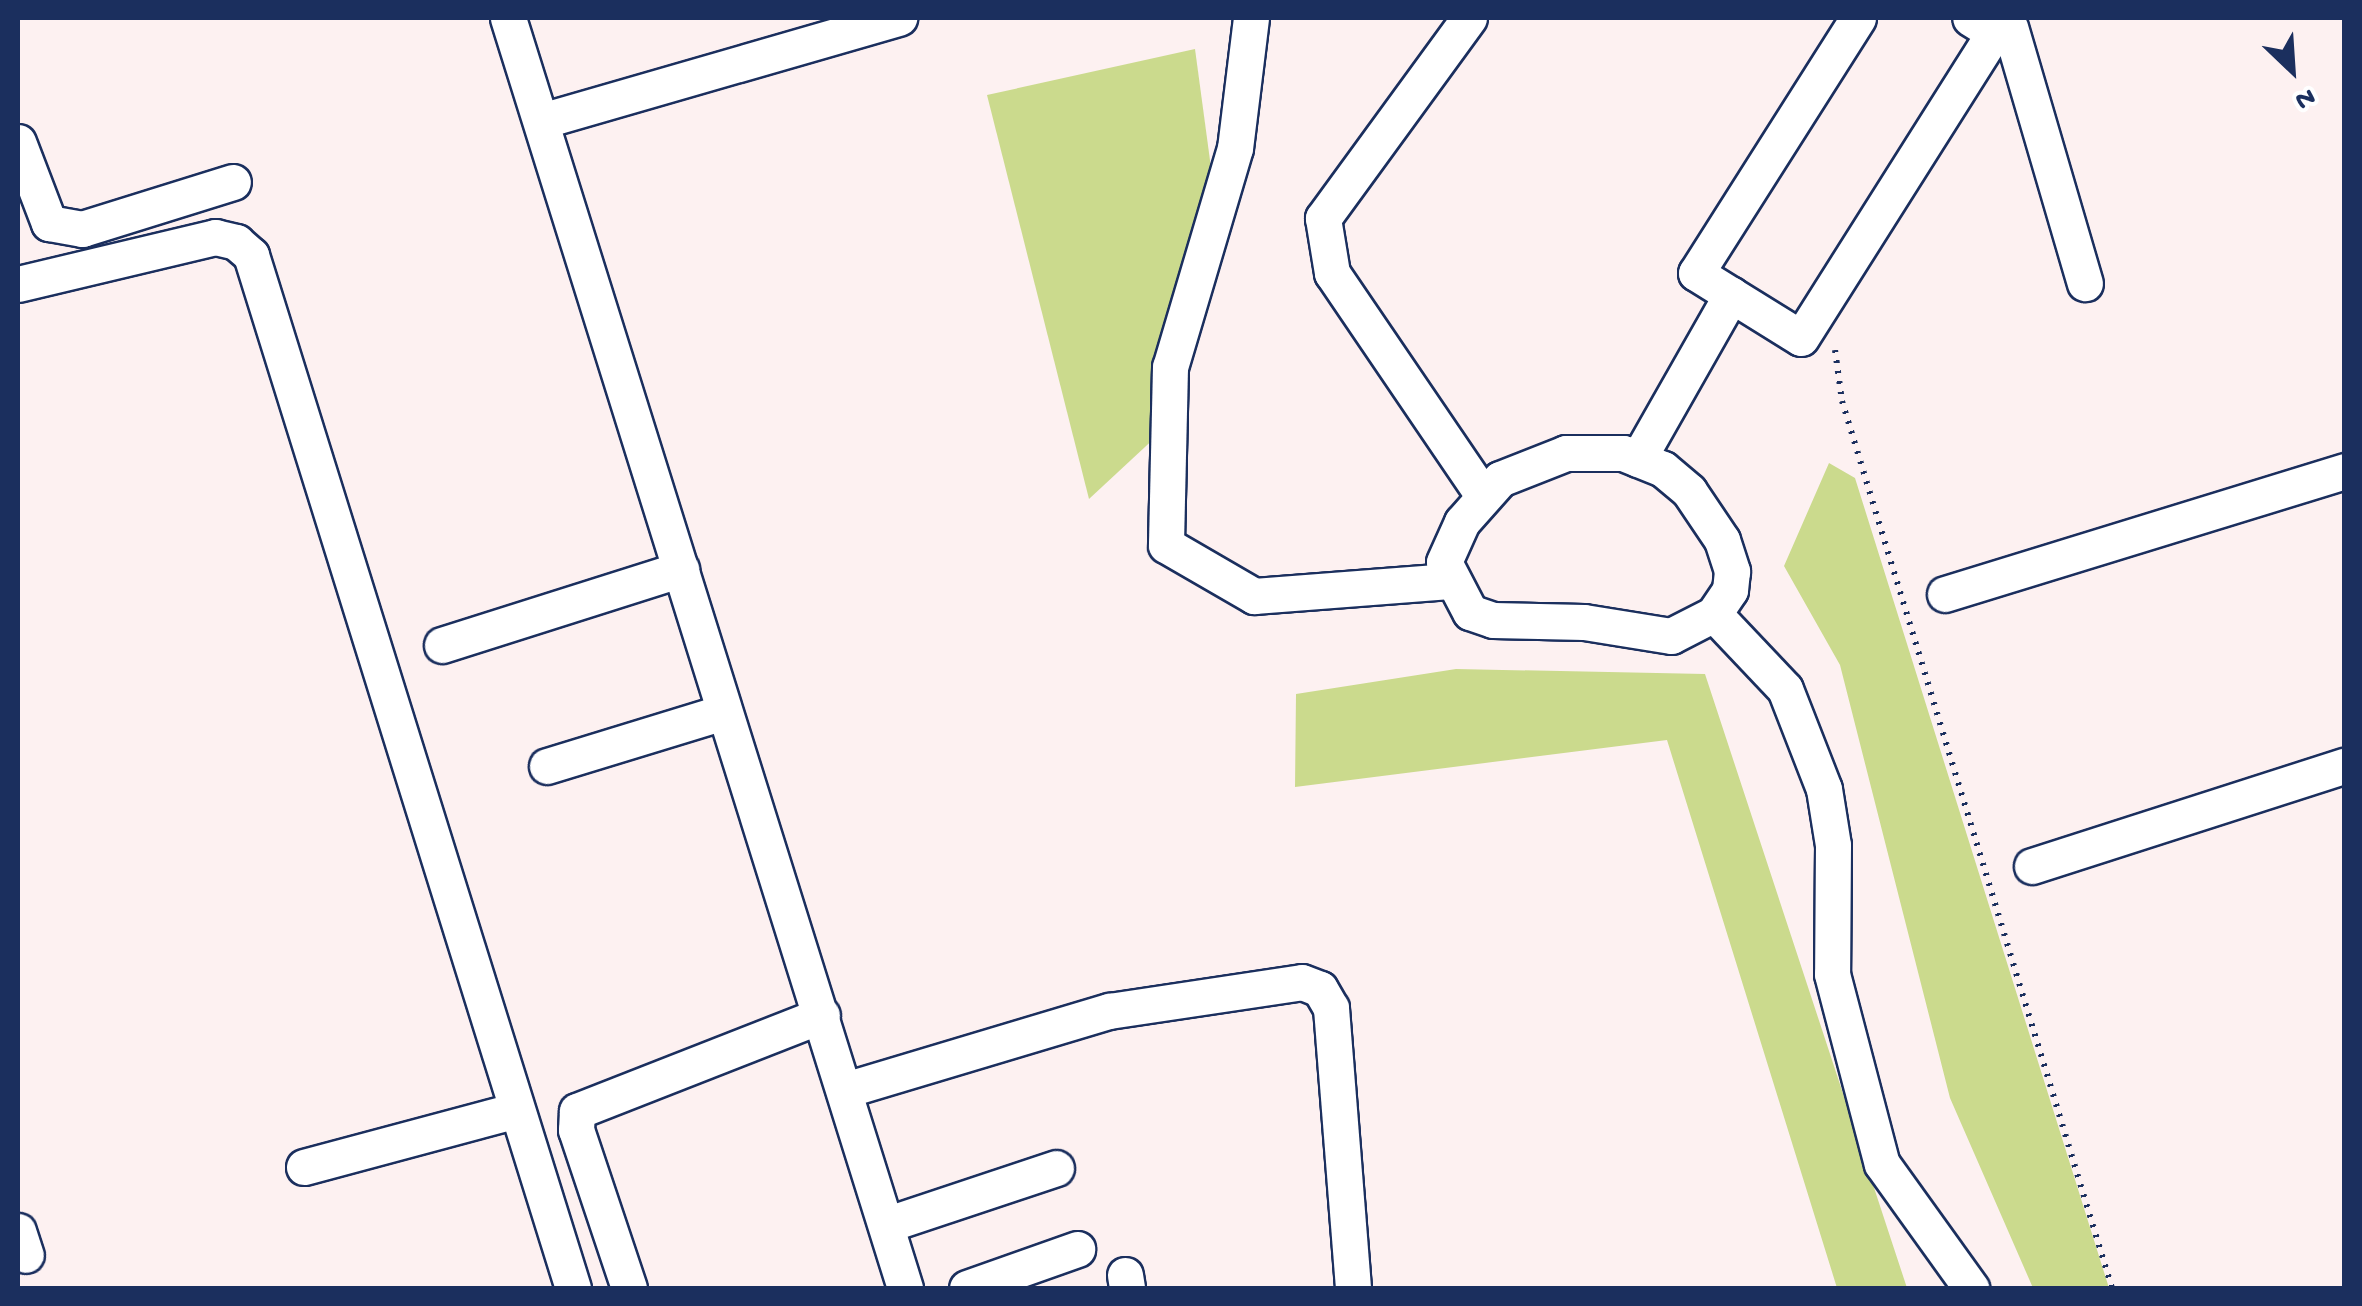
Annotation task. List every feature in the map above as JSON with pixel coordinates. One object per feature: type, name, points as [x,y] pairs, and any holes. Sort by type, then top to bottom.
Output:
[{"type":"street","points":[[508,18],[905,1288]]},
{"type":"street","points":[[541,121],[899,18]]},
{"type":"street","points":[[1251,18],[1235,148],[1170,367],[1166,545],[1254,596],[1449,581]]},
{"type":"street","points":[[1469,18],[1323,218],[1332,273],[1482,494]]},
{"type":"street","points":[[1858,18],[1696,273],[1801,338],[2003,24]]},
{"type":"street","points":[[2003,24],[2085,283]]},
{"type":"street","points":[[18,142],[49,223],[82,229],[233,182]]},
{"type":"street","points":[[18,284],[215,238],[236,242],[252,255],[574,1288]]},
{"type":"street","points":[[1638,459],[1732,295]]},
{"type":"street","points":[[1566,452],[1638,459],[1663,468],[1689,491],[1722,540],[1730,590],[1714,614],[1671,636],[1584,622],[1493,620],[1470,612],[1449,581],[1444,562],[1451,541],[1482,494],[1528,463],[1566,452]]},
{"type":"street","points":[[1945,594],[2344,471]]},
{"type":"street","points":[[442,645],[681,570]]},
{"type":"street","points":[[1714,614],[1786,689],[1824,789],[1832,845],[1832,974],[1882,1164],[1970,1288]]},
{"type":"street","points":[[547,766],[724,712]]},
{"type":"street","points":[[2032,866],[2344,766]]},
{"type":"street","points":[[845,1090],[1109,1011],[1302,982],[1320,989],[1331,1008],[1354,1288]]},
{"type":"street","points":[[630,1288],[576,1130],[577,1112],[822,1016]]},
{"type":"street","points":[[304,1167],[516,1110]]},
{"type":"street","points":[[888,1224],[1056,1168]]},
{"type":"street","points":[[968,1288],[1077,1249]]},
{"type":"path","points":[[1827,296],[1842,401],[2112,1288]]},
{"type":"green space","points":[[1195,49],[1214,190],[1173,421],[1089,499],[987,95]]},
{"type":"green space","points":[[1829,463],[1855,478],[2109,1288],[2033,1288],[1950,1098],[1840,665],[1784,566]]},
{"type":"green space","points":[[1456,669],[1705,674],[1907,1288],[1837,1288],[1667,740],[1295,787],[1296,694]]}]
